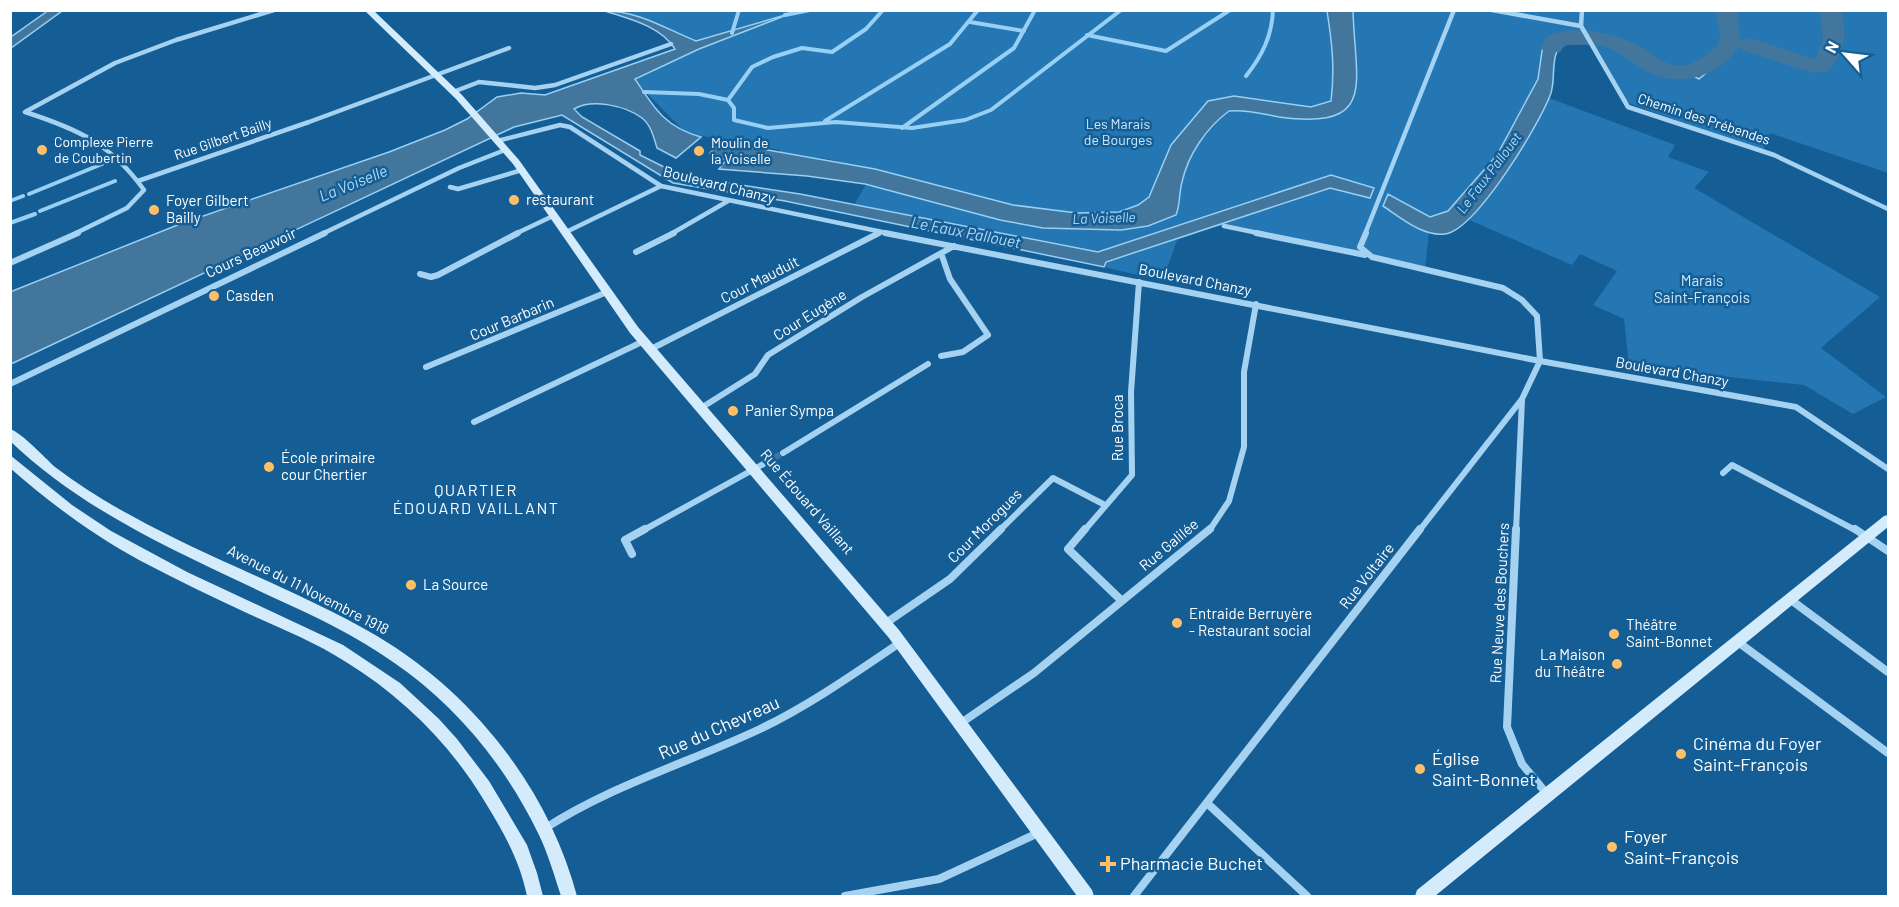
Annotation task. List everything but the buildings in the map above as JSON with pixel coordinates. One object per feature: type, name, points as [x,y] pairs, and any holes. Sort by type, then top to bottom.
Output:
[{"type":"main road","name":"Rue Édouard Vaillant","points":[[368,10],[453,92],[522,170],[564,233],[647,345],[901,642],[1086,897]]},
{"type":"main road","name":"Avenue du 11 Novembre 1918","points":[[10,433],[48,466],[125,519],[372,641],[419,672],[480,731],[523,791],[544,829],[569,897]]},
{"type":"main road","points":[[10,460],[88,524],[193,581],[335,648],[398,692],[456,746],[486,789],[520,847],[536,897]]},
{"type":"main road","points":[[1423,897],[1888,520]]},
{"type":"street","points":[[10,263],[120,213],[144,190],[112,152],[94,137],[25,112],[115,63],[176,40],[274,10]]},
{"type":"street","points":[[1367,255],[1360,247],[1361,241],[1454,10]]},
{"type":"street","points":[[1492,10],[1581,26],[1582,10]]},
{"type":"street","name":"Chemin des Prébendes","points":[[1581,26],[1623,101],[1636,111],[1734,140],[1774,155],[1888,209]]},
{"type":"street","points":[[453,92],[480,82],[535,88],[555,85],[671,44]]},
{"type":"street","name":"Rue Gilbert Bailly","points":[[138,181],[309,122],[509,48]]},
{"type":"street","name":"Boulevard Chanzy","points":[[499,143],[560,125],[570,127],[661,186],[1540,361],[1796,406],[1888,469]]},
{"type":"street","name":"Cours Beauvoir","points":[[10,384],[435,179],[499,143]]},
{"type":"street","points":[[450,186],[458,189],[522,170]]},
{"type":"street","points":[[564,233],[661,186]]},
{"type":"street","points":[[636,252],[696,221],[728,201]]},
{"type":"street","points":[[420,274],[431,277],[438,274],[486,252],[513,233],[553,216]]},
{"type":"street","points":[[1224,226],[1367,255],[1503,288],[1522,300],[1537,316],[1540,361]]},
{"type":"street","name":"Cour Mauduit","points":[[474,422],[647,345],[880,231]]},
{"type":"street","name":"Cour Eugène","points":[[701,408],[755,374],[768,355],[862,297],[954,246]]},
{"type":"street","points":[[941,253],[950,279],[988,335],[963,352],[941,356]]},
{"type":"street","name":"Rue Broca","points":[[1122,601],[1068,549],[1132,475],[1131,392],[1139,282]]},
{"type":"street","name":"Cour Barbarin","points":[[426,367],[607,292]]},
{"type":"street","name":"Rue Galilée","points":[[961,723],[1034,673],[1207,533],[1229,501],[1244,447],[1244,372],[1256,304]]},
{"type":"street","name":"Rue Voltaire","points":[[1134,897],[1522,399],[1540,361]]},
{"type":"street","points":[[783,453],[928,364]]},
{"type":"street","name":"Rue Neuve des Bouchers","points":[[1522,399],[1507,726],[1522,764],[1548,796]]},
{"type":"street","points":[[632,554],[625,540],[767,462]]},
{"type":"street","points":[[1722,473],[1732,465],[1842,521],[1888,551]]},
{"type":"street","name":"Cour Morogues","points":[[886,623],[950,579],[1053,478],[1105,505]]},
{"type":"street","points":[[1791,600],[1888,672]]},
{"type":"street","name":"Rue du Chevreau","points":[[544,829],[559,818],[626,784],[760,729],[809,703],[901,642]]},
{"type":"street","points":[[1738,642],[1888,753]]},
{"type":"street","points":[[1207,803],[1307,897]]},
{"type":"street","points":[[844,897],[939,879],[1038,833]]},
{"type":"green space","name":"Les Marais de Bourges","points":[[623,11],[1888,11],[1888,173],[1770,133],[1763,151],[1623,101],[1589,42],[1578,41],[1556,50],[1554,84],[1549,98],[1675,145],[1668,157],[1709,172],[1694,188],[1880,297],[1821,348],[1886,397],[1853,414],[1804,385],[1629,366],[1624,319],[1593,305],[1617,271],[1580,254],[1572,265],[1467,219],[1450,231],[1429,232],[1425,269],[1219,226],[1177,240],[1163,281],[1104,267],[1088,251],[854,205],[874,171],[828,159],[780,153],[780,150],[686,133],[628,74],[691,47],[661,25]]},
{"type":"water","points":[[49,10],[62,11],[11,48],[11,37]]},
{"type":"water","name":"La Voiselle","points":[[605,11],[641,17],[696,41],[792,13],[699,49],[635,79],[669,122],[701,137],[676,158],[657,148],[648,124],[627,110],[599,104],[574,109],[582,117],[640,151],[640,155],[682,176],[800,194],[1098,252],[1331,175],[1374,188],[1370,198],[1330,188],[1106,262],[1104,267],[785,201],[673,183],[562,115],[514,127],[11,364],[10,292],[180,224],[389,152],[445,130],[467,119],[497,97],[521,93],[545,95],[675,49],[662,34],[653,29]]},
{"type":"water","points":[[1327,11],[1353,11],[1357,80],[1354,96],[1346,108],[1333,116],[1311,119],[1279,117],[1248,111],[1229,111],[1213,125],[1193,152],[1181,186],[1176,215],[1148,226],[1121,230],[1043,228],[1000,220],[865,184],[807,176],[719,169],[726,160],[710,153],[722,142],[875,169],[1013,205],[1077,213],[1119,212],[1138,205],[1149,197],[1171,145],[1208,101],[1234,96],[1311,107],[1331,101],[1333,78]]},
{"type":"water","points":[[1831,11],[1836,11],[1840,46],[1824,70],[1820,71],[1741,43],[1699,79],[1690,74],[1726,54],[1733,40],[1819,68],[1831,54],[1836,42]]},
{"type":"water","points":[[1585,35],[1589,42],[1565,42],[1560,46],[1555,58],[1551,93],[1535,127],[1490,195],[1458,228],[1445,234],[1428,232],[1412,225],[1383,206],[1388,194],[1430,217],[1448,211],[1497,155],[1538,79],[1542,51],[1548,39]]},
{"type":"waterway","points":[[732,33],[739,10]]},
{"type":"waterway","points":[[785,15],[810,10]]},
{"type":"waterway","points":[[728,100],[752,67],[773,57],[802,48],[832,52],[866,29],[883,10]]},
{"type":"waterway","points":[[825,121],[950,44],[978,10]]},
{"type":"waterway","points":[[1023,31],[1035,10]]},
{"type":"waterway","points":[[1088,35],[1121,10]]},
{"type":"waterway","points":[[1088,35],[1166,51],[1230,10]]},
{"type":"waterway","points":[[1246,76],[1265,45],[1271,28],[1273,10]]},
{"type":"waterway","name":"Le Faux Pallouet","points":[[1552,47],[1555,41],[1562,38],[1608,41],[1622,46],[1668,72],[1681,73],[1695,70],[1726,50],[1731,39],[1726,10]]},
{"type":"waterway","name":"Le Faux Pallouet","points":[[1750,45],[1813,66],[1821,66],[1833,46],[1834,26],[1831,10]]},
{"type":"waterway","points":[[970,22],[1023,31]]},
{"type":"waterway","points":[[903,127],[1014,48],[1023,31]]},
{"type":"waterway","points":[[903,127],[965,120],[991,110],[1088,35]]},
{"type":"waterway","points":[[644,92],[699,94],[728,100]]},
{"type":"waterway","points":[[728,100],[734,108],[734,120],[768,128],[836,122],[903,127]]},
{"type":"waterway","points":[[29,194],[102,164]]},
{"type":"waterway","points":[[40,211],[115,181]]},
{"type":"waterway","points":[[10,201],[23,196]]},
{"type":"waterway","points":[[10,223],[35,214]]},
{"type":"tunnel","points":[[767,462],[783,453]]},
{"type":"place","name":"Complexe Pierre de Coubertin","points":[[42,150]]},
{"type":"place","name":"Moulin de la Voiselle","points":[[699,151]]},
{"type":"place","name":"restaurant","points":[[514,200]]},
{"type":"place","name":"Foyer Gilbert Bailly","points":[[154,210]]},
{"type":"place","name":"Casden","points":[[214,296]]},
{"type":"place","name":"Panier Sympa","points":[[733,411]]},
{"type":"place","name":"École primaire cour Chertier","points":[[269,467]]},
{"type":"place","name":"La Source","points":[[411,585]]},
{"type":"place","name":"Entraide Berruyère - Restaurant social","points":[[1177,623]]},
{"type":"place","name":"Théâtre Saint-Bonnet","points":[[1614,634]]},
{"type":"place","name":"La Maison du Théâtre","points":[[1617,664]]},
{"type":"place","name":"Cinéma du Foyer Saint-François","points":[[1681,754]]},
{"type":"place","name":"Église Saint-Bonnet","points":[[1420,769]]},
{"type":"place","name":"Foyer Saint-François","points":[[1612,847]]},
{"type":"place","name":"Pharmacie Buchet","points":[[1108,864]]},
{"type":"district","name":"QUARTIER ÉDOUARD VAILLANT","points":[[476,499]]},
{"type":"park label","name":"Marais Saint-François","points":[[1702,290]]}]
